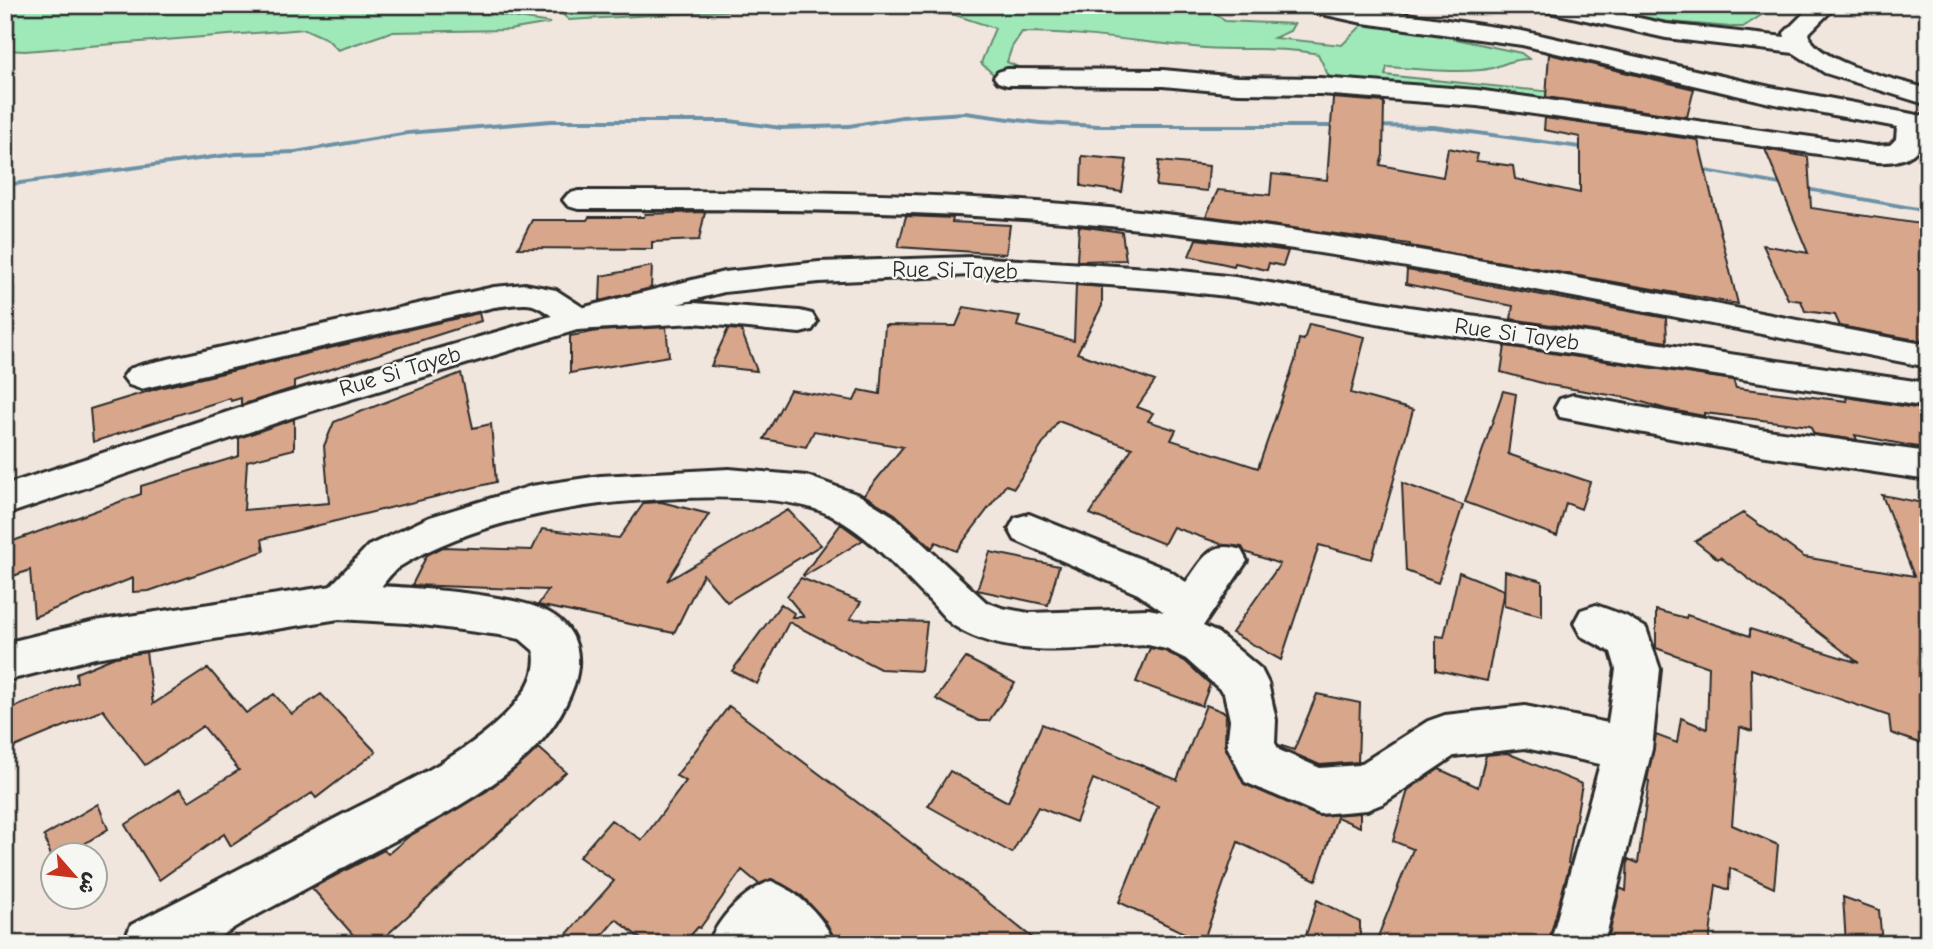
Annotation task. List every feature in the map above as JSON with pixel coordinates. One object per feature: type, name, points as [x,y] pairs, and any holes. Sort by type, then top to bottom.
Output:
[{"type":"street","points":[[1007,77],[1163,78],[1238,85],[1320,86],[1477,98],[1891,155],[1907,147],[1919,123],[1769,95],[1522,38],[1363,16],[1311,5]]},
{"type":"street","points":[[1549,5],[1666,32],[1800,46],[1834,68],[1928,97]]},
{"type":"street","points":[[1800,46],[1796,33],[1826,5]]},
{"type":"street","points":[[578,200],[859,201],[1138,219],[1390,255],[1928,356]]},
{"type":"street","name":"Rue Si Tayeb","points":[[5,499],[283,407],[576,318],[745,279],[818,272],[971,266],[1164,279],[1235,287],[1409,318],[1928,395]]},
{"type":"street","points":[[141,377],[494,297],[525,294],[544,297],[576,318],[694,313],[800,322]]},
{"type":"street","points":[[1573,408],[1760,442],[1928,466]]},
{"type":"street","points":[[342,602],[383,557],[456,524],[531,501],[600,490],[729,483],[807,490],[845,505],[880,527],[971,614],[999,625],[1029,631],[1148,627],[1182,620],[1226,561]]},
{"type":"street","points":[[1029,529],[1153,582],[1202,646],[1245,683],[1253,720],[1251,746],[1262,766],[1319,791],[1367,787],[1446,736],[1525,727],[1628,749]]},
{"type":"street","points":[[5,662],[76,643],[342,602],[487,614],[531,623],[545,632],[556,648],[558,660],[553,682],[532,719],[513,740],[439,790],[150,944]]},
{"type":"street","points":[[1577,944],[1628,749],[1638,669],[1630,641],[1596,623]]},
{"type":"street","points":[[735,944],[772,907],[808,944]]},
{"type":"green space","points":[[5,5],[479,5],[482,12],[550,23],[509,30],[391,32],[338,50],[327,39],[305,29],[25,51],[5,50]]},
{"type":"green space","points":[[559,5],[1196,5],[1211,10],[1225,21],[1294,24],[1290,31],[1274,38],[1342,45],[1367,20],[1521,53],[1529,59],[1469,71],[1387,67],[1385,75],[1562,93],[1596,101],[1619,113],[1330,79],[1318,54],[1276,49],[1205,48],[1068,34],[1022,32],[1012,47],[1007,62],[1020,68],[1079,68],[1246,77],[993,74],[981,63],[995,28],[955,15],[757,9],[569,20],[561,13]]},
{"type":"green space","points":[[1588,5],[1777,5],[1743,27],[1731,27],[1659,21]]},
{"type":"building","points":[[1549,54],[1694,89],[1687,117],[1546,97]]},
{"type":"building","points":[[1333,98],[1384,102],[1383,155],[1380,165],[1443,177],[1448,148],[1477,154],[1476,161],[1513,166],[1515,179],[1580,193],[1580,137],[1544,130],[1545,118],[1698,140],[1738,304],[1410,244],[1206,216],[1218,190],[1270,195],[1272,174],[1327,180]]},
{"type":"building","points":[[1765,149],[1808,157],[1811,208],[1928,225],[1928,342],[1840,326],[1835,315],[1805,311],[1801,301],[1788,299],[1763,245],[1808,253]]},
{"type":"building","points":[[1082,156],[1127,160],[1122,192],[1081,186]]},
{"type":"building","points":[[1159,161],[1209,166],[1207,191],[1156,186]]},
{"type":"building","points":[[705,212],[699,240],[652,242],[652,249],[518,248],[532,220],[587,220],[589,217],[644,217],[645,214]]},
{"type":"building","points":[[906,216],[1010,225],[1006,254],[898,247]]},
{"type":"building","points":[[1079,226],[1122,232],[1126,260],[1077,261]]},
{"type":"building","points":[[1196,239],[1288,251],[1283,266],[1269,263],[1267,270],[1235,263],[1234,266],[1189,256]]},
{"type":"building","points":[[652,266],[651,288],[600,301],[601,276]]},
{"type":"building","points":[[1407,270],[1666,318],[1667,342],[1511,319],[1513,306],[1406,284]]},
{"type":"building","points":[[1076,285],[1102,287],[1102,306],[1077,353],[1155,381],[1137,407],[1153,413],[1148,421],[1176,430],[1171,440],[1258,468],[1295,361],[1299,339],[1304,340],[1309,324],[1365,337],[1351,393],[1413,410],[1372,559],[1319,545],[1281,660],[1232,633],[1280,564],[1245,552],[1242,547],[1224,545],[1173,527],[1164,544],[1090,514],[1132,448],[1058,421],[1014,488],[1006,485],[956,551],[936,542],[932,548],[895,514],[864,495],[903,447],[814,431],[806,447],[764,439],[790,390],[854,401],[859,390],[880,394],[885,325],[956,326],[964,307],[1020,316],[1017,326],[1074,341]]},
{"type":"building","points":[[479,313],[481,321],[294,381],[294,388],[241,405],[241,398],[231,401],[230,398],[93,442],[90,409],[159,388]]},
{"type":"building","points":[[666,327],[669,356],[570,373],[570,336],[598,331]]},
{"type":"building","points":[[728,329],[741,330],[757,371],[711,366]]},
{"type":"building","points":[[1505,346],[1733,380],[1736,388],[1847,401],[1846,397],[1928,410],[1928,449],[1855,435],[1857,440],[1814,434],[1810,426],[1704,413],[1704,416],[1628,398],[1549,385],[1501,372]]},
{"type":"building","points":[[461,373],[473,428],[491,424],[496,482],[262,539],[264,551],[149,591],[133,592],[133,578],[34,617],[30,570],[5,579],[5,544],[141,494],[141,486],[239,456],[239,438],[294,419],[294,449],[247,461],[244,510],[329,503],[324,446],[334,422]]},
{"type":"building","points":[[1503,391],[1516,394],[1508,454],[1590,482],[1581,509],[1566,503],[1557,536],[1465,502]]},
{"type":"building","points":[[1402,483],[1463,505],[1438,583],[1406,571]]},
{"type":"building","points":[[1882,495],[1928,504],[1928,746],[1891,733],[1889,716],[1751,669],[1752,731],[1740,727],[1732,825],[1778,845],[1774,888],[1730,868],[1729,890],[1716,885],[1709,944],[1607,944],[1620,888],[1626,891],[1628,859],[1638,863],[1647,780],[1656,735],[1677,743],[1681,718],[1707,729],[1709,667],[1656,648],[1656,610],[1686,618],[1687,615],[1750,636],[1750,629],[1859,663],[1695,541],[1743,513],[1804,557],[1914,576]]},
{"type":"building","points":[[661,502],[709,514],[667,581],[788,510],[821,545],[727,602],[703,574],[674,633],[538,605],[548,590],[412,585],[427,555],[443,547],[532,550],[542,529],[619,538],[644,503]]},
{"type":"building","points":[[841,524],[863,540],[804,576],[803,575]]},
{"type":"building","points":[[990,552],[1059,566],[1048,605],[977,590]]},
{"type":"building","points":[[1505,571],[1542,581],[1542,616],[1504,606]]},
{"type":"building","points":[[1459,572],[1504,590],[1487,681],[1436,670],[1436,636],[1444,637]]},
{"type":"building","points":[[801,578],[861,602],[850,619],[927,622],[921,671],[880,669],[789,622],[757,684],[732,671],[781,604],[794,613],[792,617],[804,617],[787,596]]},
{"type":"building","points":[[1150,648],[1165,651],[1185,661],[1210,684],[1202,706],[1136,682]]},
{"type":"building","points":[[146,652],[153,704],[208,668],[246,713],[274,694],[292,714],[321,694],[376,752],[316,798],[312,793],[231,846],[224,834],[159,880],[125,825],[180,789],[189,801],[239,770],[203,726],[145,765],[103,710],[5,751],[5,711],[77,682],[76,673],[115,657]]},
{"type":"building","points":[[966,658],[1015,683],[989,721],[979,721],[936,699]]},
{"type":"building","points":[[1317,694],[1360,703],[1358,762],[1320,765],[1279,745],[1294,750]]},
{"type":"building","points":[[1206,705],[1226,713],[1225,747],[1244,784],[1318,816],[1360,813],[1360,827],[1337,817],[1316,880],[1238,842],[1203,942],[1119,902],[1158,806],[1093,779],[1076,822],[1038,807],[1012,853],[928,806],[950,771],[1008,802],[1042,724],[1177,780]]},
{"type":"building","points":[[729,706],[950,872],[1040,944],[837,944],[826,922],[802,896],[772,879],[759,884],[742,870],[700,928],[683,944],[647,944],[616,919],[595,944],[558,944],[614,881],[579,857],[611,820],[642,840],[686,781],[676,776]]},
{"type":"building","points":[[539,748],[566,772],[377,944],[361,944],[312,888],[384,850],[388,854],[408,837],[487,791]]},
{"type":"building","points":[[1507,753],[1582,784],[1568,863],[1570,864],[1548,944],[1375,944],[1413,849],[1393,841],[1408,790],[1439,769],[1478,787],[1486,755]]},
{"type":"building","points":[[98,804],[108,829],[89,841],[46,841],[44,836]]},
{"type":"building","points":[[1843,897],[1879,910],[1882,944],[1846,944]]},
{"type":"building","points":[[1317,900],[1360,922],[1360,944],[1323,944],[1306,935]]},
{"type":"waterway","points":[[5,185],[236,154],[295,152],[408,133],[551,121],[730,121],[781,128],[849,126],[902,117],[965,113],[1040,123],[1099,126],[1343,126]]},
{"type":"waterway","points":[[1370,126],[1434,127],[1594,149]]},
{"type":"waterway","points":[[1692,168],[1928,211]]}]
